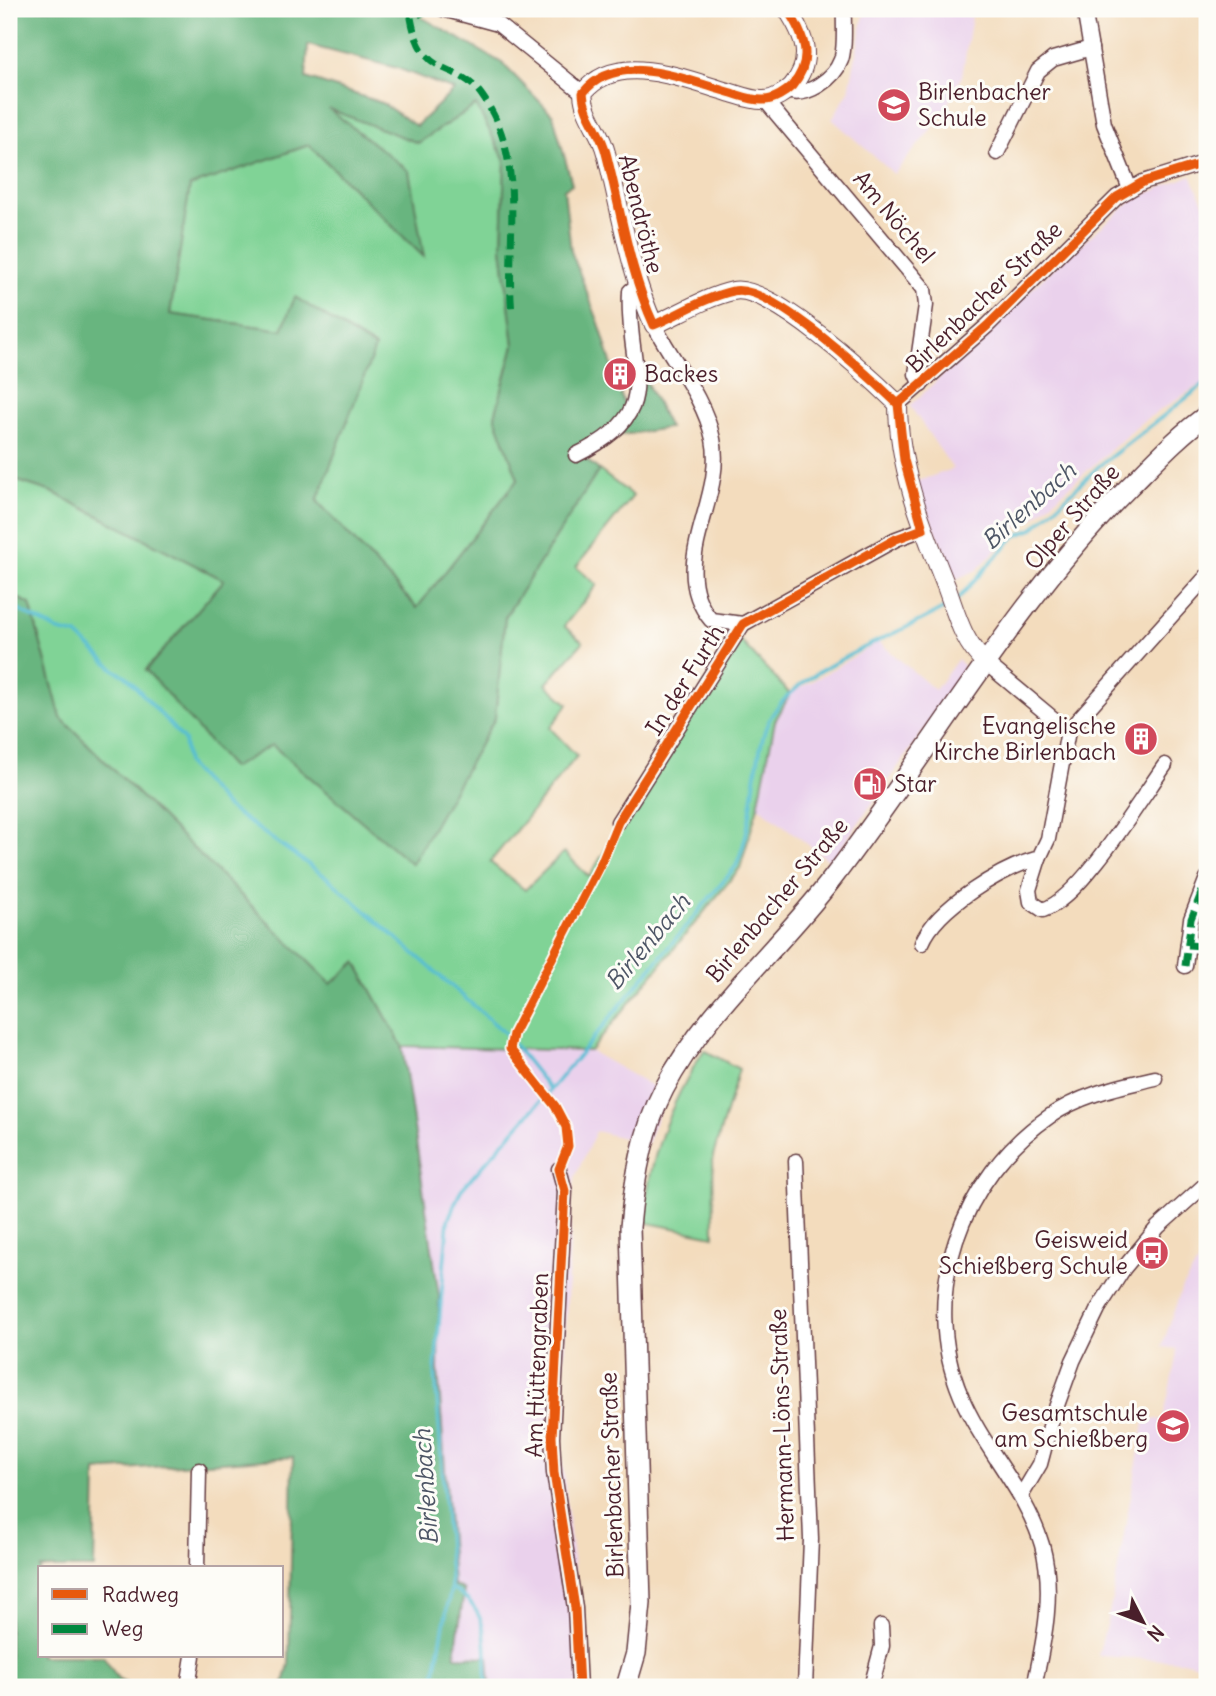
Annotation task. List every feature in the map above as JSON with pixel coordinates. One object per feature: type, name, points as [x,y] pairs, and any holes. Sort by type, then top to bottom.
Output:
[{"type":"main road","name":"Olper Straße","points":[[985,662],[1099,518],[1154,462],[1207,415]]},
{"type":"main road","name":"Birlenbacher Straße","points":[[626,1687],[636,1653],[641,1602],[630,1227],[638,1167],[652,1117],[662,1092],[688,1049],[835,876],[985,662]]},
{"type":"street","points":[[443,9],[498,24],[583,93],[593,80],[608,72],[624,70],[676,77],[765,100],[787,92],[799,78],[807,55],[800,30],[788,9]]},
{"type":"street","points":[[787,92],[795,94],[815,88],[828,79],[841,60],[844,9]]},
{"type":"street","points":[[1084,9],[1104,124],[1130,189]]},
{"type":"street","points":[[997,153],[1038,71],[1054,59],[1091,48]]},
{"type":"street","name":"Abendröthe","points":[[583,93],[584,107],[606,149],[615,198],[638,285],[654,325]]},
{"type":"street","name":"Am Nöchel","points":[[765,100],[924,289],[926,305],[916,374],[921,385]]},
{"type":"street","name":"Birlenbacher Straße","points":[[985,662],[973,652],[923,529],[904,460],[898,404],[987,326],[1106,206],[1130,189],[1207,162]]},
{"type":"street","points":[[576,455],[617,431],[633,409],[639,388],[629,307],[630,291],[638,285]]},
{"type":"street","points":[[743,624],[711,620],[696,596],[694,553],[713,478],[713,440],[698,400],[654,325],[733,290],[752,292],[840,350],[898,404]]},
{"type":"street","name":"In der Furth","points":[[618,822],[743,624],[896,539],[923,529]]},
{"type":"street","points":[[1165,765],[1084,878],[1058,903],[1044,910],[1031,902],[1029,890],[1048,839],[1068,731],[1207,576]]},
{"type":"street","points":[[985,662],[1068,731]]},
{"type":"street","points":[[922,943],[937,918],[988,882],[1023,862],[1039,858]]},
{"type":"street","points":[[1185,966],[1196,945],[1191,919],[1207,878]]},
{"type":"street","points":[[1034,1687],[1043,1641],[1048,1594],[1047,1572],[1042,1545],[1021,1496],[976,1429],[951,1369],[944,1321],[946,1284],[953,1246],[966,1213],[993,1167],[1019,1141],[1051,1115],[1093,1093],[1155,1078]]},
{"type":"street","name":"Hermann-Löns-Straße","points":[[796,1161],[811,1539],[805,1687]]},
{"type":"street","name":"Am Hüttengraben","points":[[559,1169],[565,1191],[552,1437],[554,1473],[575,1608],[579,1687]]},
{"type":"street","points":[[1021,1496],[1040,1464],[1073,1361],[1098,1309],[1124,1268],[1158,1227],[1207,1183]]},
{"type":"street","points":[[197,1566],[200,1470]]},
{"type":"street","points":[[871,1687],[882,1647],[881,1626]]},
{"type":"street","points":[[188,1687],[192,1658]]},
{"type":"shaded area","name":"Birlenbacher Schule","points":[[865,9],[940,9],[972,16],[962,76],[940,119],[894,174],[832,119],[849,91]]},
{"type":"shaded area","points":[[1191,175],[1207,211],[1207,380],[1142,422],[1032,520],[1019,526],[977,570],[956,579],[915,482],[953,469],[910,406],[1061,261],[1134,199]]},
{"type":"shaded area","points":[[879,642],[935,690],[958,659],[963,665],[962,676],[831,862],[758,806],[775,721],[790,694]]},
{"type":"shaded area","points":[[402,1046],[590,1051],[666,1094],[647,1144],[596,1131],[575,1177],[572,1198],[560,1441],[587,1687],[490,1687],[488,1657],[454,1656],[464,1591],[453,1586],[438,1369],[439,1296]]},
{"type":"shaded area","points":[[1207,1249],[1207,1667],[1182,1661],[1098,1656],[1112,1601],[1145,1418],[1163,1420],[1176,1358],[1177,1349],[1162,1347],[1182,1287]]},
{"type":"green space","points":[[9,9],[416,9],[416,14],[502,63],[553,115],[572,184],[564,189],[571,251],[599,323],[624,405],[642,373],[669,428],[621,435],[583,457],[599,470],[505,617],[495,718],[412,864],[272,745],[232,768],[146,670],[224,580],[52,492],[9,478]],"holes":[[[308,45],[397,68],[454,90],[416,126],[382,103],[306,78]],[[476,105],[505,160],[502,247],[514,345],[495,416],[518,479],[417,608],[317,501],[375,348],[295,297],[282,330],[170,314],[190,186],[309,145],[424,257],[409,171],[329,109],[418,143]]]},
{"type":"green space","points":[[476,105],[505,160],[502,247],[514,345],[495,416],[518,479],[417,608],[317,501],[375,347],[295,298],[282,330],[170,314],[189,186],[309,145],[423,256],[326,107],[418,143]]},
{"type":"green space","points":[[599,470],[633,496],[576,567],[597,585],[564,626],[583,642],[546,684],[568,704],[550,728],[577,756],[490,862],[525,890],[564,852],[589,877],[736,636],[790,694],[775,721],[758,806],[740,868],[590,1051],[402,1046],[356,962],[331,984],[61,718],[30,604],[9,594],[9,478],[52,492],[225,580],[146,670],[272,745],[412,863],[495,718],[505,617]]},
{"type":"green space","points":[[9,594],[30,604],[61,718],[331,984],[356,962],[402,1046],[439,1296],[438,1369],[453,1585],[464,1590],[455,1656],[488,1657],[490,1687],[283,1687],[289,1664],[293,1457],[96,1471],[94,1566],[38,1566],[38,1658],[104,1658],[119,1680],[133,1687],[9,1687]]},
{"type":"green space","points":[[704,1050],[739,1069],[713,1156],[714,1236],[643,1222],[650,1175],[663,1132],[680,1092]]},
{"type":"waterway","name":"Birlenbach","points":[[957,600],[1015,536],[1033,529],[1099,466],[1207,382]]},
{"type":"waterway","points":[[9,605],[59,631],[77,635],[116,671],[126,676],[184,740],[187,764],[227,807],[329,879],[505,1033],[550,1090]]},
{"type":"waterway","name":"Birlenbach","points":[[487,1687],[484,1631],[480,1619],[474,1607],[451,1588],[435,1371],[448,1220],[461,1190],[550,1090],[736,866],[747,832],[765,730],[776,709],[794,690],[817,673],[948,606]]},
{"type":"waterway","points":[[432,1687],[451,1588]]},
{"type":"marked path","points":[[431,9],[411,18],[416,38],[432,61],[462,77],[483,97],[497,122],[506,148],[512,202],[512,313]]},
{"type":"marked path","points":[[1185,966],[1191,919],[1207,878]]},
{"type":"marked path","points":[[1188,945],[1203,946]]},
{"type":"cycle path","points":[[787,9],[802,38],[805,57],[799,76],[792,86],[776,97],[755,100],[671,75],[632,70],[597,80],[583,93],[584,101],[604,145],[632,262],[654,325],[723,294],[733,291],[749,292],[770,301],[819,334],[898,404]]},
{"type":"cycle path","points":[[579,1687],[575,1608],[554,1473],[552,1437],[565,1191],[559,1169],[568,1146],[566,1127],[555,1106],[510,1049],[513,1034],[602,861],[618,822],[743,624],[896,539],[923,529],[904,460],[898,404],[987,326],[1117,197],[1143,182],[1207,162]]},
{"type":"place","name":"Birlenbacher Schule","points":[[894,105]]},
{"type":"place","name":"Backes","points":[[620,374]]},
{"type":"place","name":"Evangelische Kirche Birlenbach","points":[[1141,739]]},
{"type":"place","name":"Star","points":[[870,784]]},
{"type":"place","name":"Geisweid Schießberg Schule","points":[[1152,1253]]},
{"type":"place","name":"Gesamtschule am Schießberg","points":[[1173,1426]]}]
